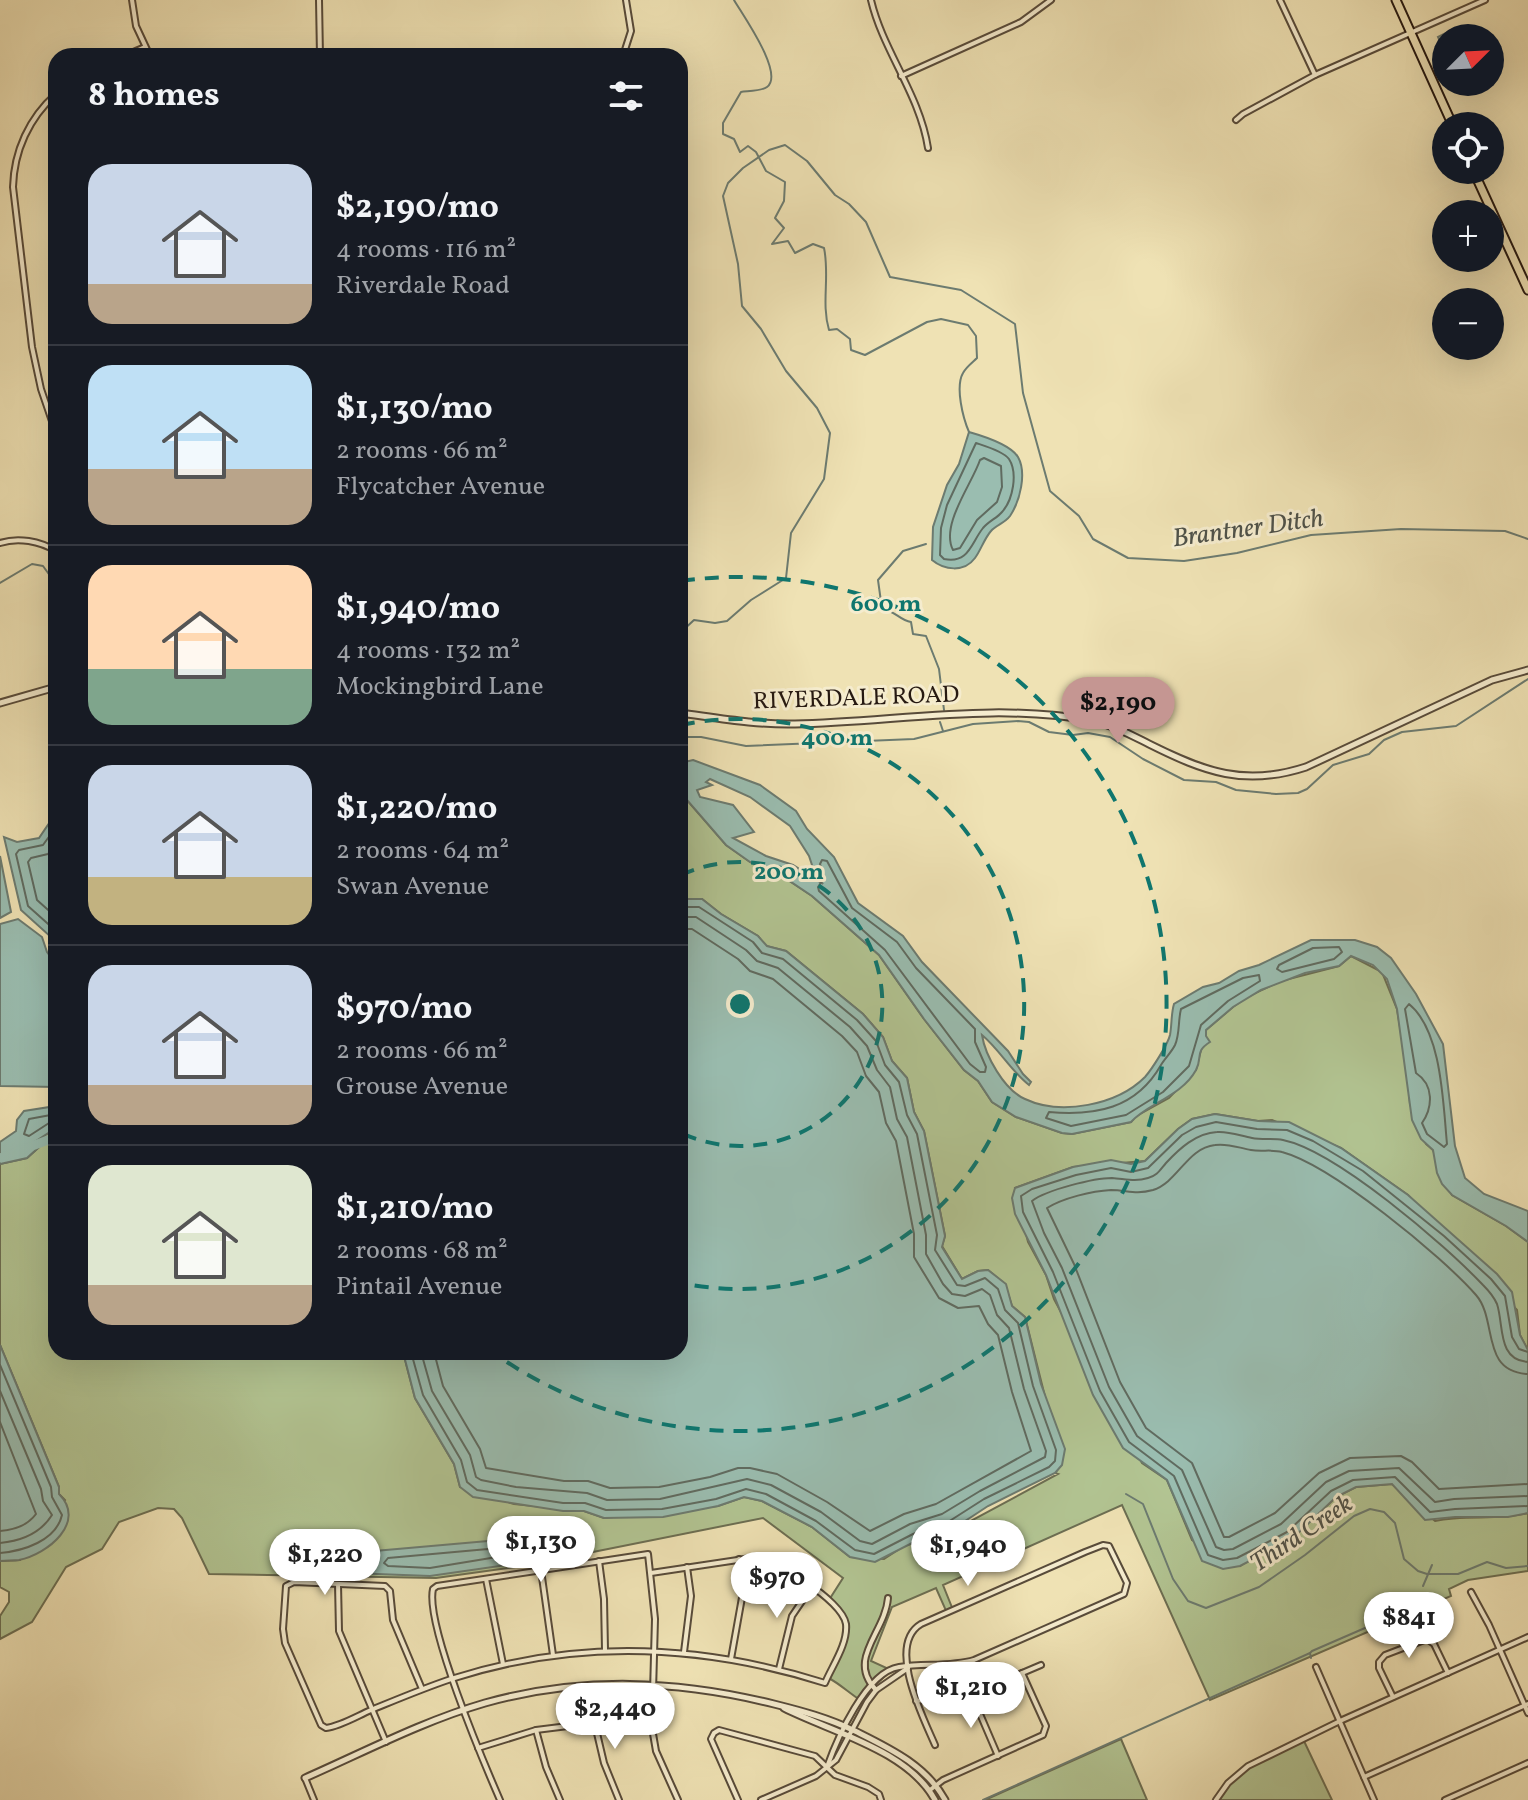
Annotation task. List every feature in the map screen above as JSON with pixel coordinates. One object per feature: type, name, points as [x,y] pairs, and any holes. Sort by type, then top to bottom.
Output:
[{"type":"main road","points":[[1396,0],[1447,112]]},
{"type":"main road","points":[[1479,184],[1528,290]]},
{"type":"street","points":[[132,0],[133,17],[145,47]]},
{"type":"street","points":[[319,0],[320,48]]},
{"type":"street","points":[[626,0],[631,31],[626,48]]},
{"type":"street","points":[[871,0],[877,21],[923,124],[928,148]]},
{"type":"street","points":[[901,76],[1021,22],[1051,0]]},
{"type":"street","points":[[1280,0],[1315,75]]},
{"type":"street","points":[[1236,120],[1315,75],[1485,0]]},
{"type":"street","points":[[48,103],[29,126],[16,161],[13,187],[38,377],[48,408]]},
{"type":"street","points":[[0,543],[13,540],[34,542],[48,548]]},
{"type":"street","name":"RIVERDALE ROAD","points":[[688,714],[792,724],[1031,713],[1108,725],[1195,766],[1253,778],[1306,767],[1492,680],[1528,670]]},
{"type":"street","points":[[0,703],[48,689]]},
{"type":"street","points":[[827,1767],[846,1726],[871,1685],[891,1670],[900,1666],[908,1668],[952,1665],[974,1660],[1124,1594],[1127,1583],[1111,1548],[1105,1544],[1090,1549],[917,1626],[905,1651],[908,1668],[916,1701],[935,1745]]},
{"type":"street","points":[[500,1800],[478,1748],[434,1614],[434,1587],[648,1554],[655,1619],[651,1717],[654,1743],[678,1800]]},
{"type":"street","points":[[422,1689],[393,1620],[387,1587],[292,1582],[286,1586],[285,1643],[321,1725],[326,1728],[422,1689],[503,1664],[605,1650],[684,1653],[731,1659],[825,1683],[846,1633],[845,1620],[840,1610],[772,1562],[758,1558],[739,1559],[651,1573]]},
{"type":"street","points":[[731,1659],[743,1592],[739,1559]]},
{"type":"street","points":[[599,1561],[604,1599],[605,1650]]},
{"type":"street","points":[[684,1653],[691,1596],[687,1567]]},
{"type":"street","points":[[541,1570],[553,1655]]},
{"type":"street","points":[[486,1579],[503,1664]]},
{"type":"street","points":[[338,1584],[339,1631],[386,1742]]},
{"type":"street","points":[[779,1669],[794,1613],[811,1588]]},
{"type":"street","points":[[1471,1592],[1528,1713]]},
{"type":"street","points":[[876,1690],[864,1675],[863,1666],[888,1598]]},
{"type":"street","points":[[1216,1800],[1228,1783],[1248,1766],[1528,1637]]},
{"type":"street","points":[[1393,1697],[1379,1668],[1379,1662],[1385,1655],[1427,1639],[1434,1644],[1448,1673]]},
{"type":"street","points":[[916,1701],[971,1693],[1041,1665]]},
{"type":"street","points":[[1316,1667],[1374,1800]]},
{"type":"street","points":[[761,1800],[816,1776],[836,1760],[876,1690],[908,1668]]},
{"type":"street","points":[[933,1788],[943,1780],[1039,1738],[1046,1730],[1022,1673]]},
{"type":"street","points":[[314,1800],[305,1778],[465,1710],[548,1689],[595,1684],[652,1684],[704,1689],[800,1708],[846,1726],[852,1734]]},
{"type":"street","points":[[971,1693],[998,1756]]},
{"type":"street","points":[[776,1704],[909,1761],[945,1800]]},
{"type":"street","points":[[1364,1777],[1526,1705]]},
{"type":"street","points":[[478,1748],[536,1730],[592,1723],[619,1800]]},
{"type":"street","points":[[536,1730],[546,1767],[560,1800]]},
{"type":"street","points":[[738,1800],[711,1739],[711,1731],[721,1730],[810,1754],[837,1777],[874,1791],[881,1800]]},
{"type":"street","points":[[1445,1800],[1528,1763]]},
{"type":"street","points":[[933,1788],[935,1800]]},
{"type":"green space","points":[[688,801],[726,845],[812,896],[879,955],[924,1019],[964,1070],[978,1081],[992,1102],[1016,1117],[1062,1133],[1072,1134],[1131,1122],[1136,1116],[1169,1098],[1196,1070],[1206,1030],[1247,997],[1281,981],[1339,966],[1351,956],[1382,972],[1397,1009],[1410,1104],[1452,1195],[1528,1242],[1528,1350],[1520,1335],[1517,1310],[1408,1195],[1341,1148],[1272,1120],[1258,1121],[1215,1114],[1192,1119],[1145,1161],[1073,1167],[1015,1188],[1028,1242],[1046,1275],[1054,1299],[1142,1463],[1167,1480],[1192,1540],[1240,1566],[1314,1518],[1336,1497],[1356,1487],[1392,1484],[1435,1521],[1528,1513],[1528,1571],[1468,1580],[1449,1589],[1451,1596],[1210,1700],[1122,1505],[943,1585],[953,1610],[947,1613],[936,1588],[892,1607],[871,1661],[891,1670],[860,1700],[827,1677],[844,1641],[845,1620],[829,1600],[843,1578],[763,1518],[523,1566],[436,1578],[209,1574],[182,1518],[174,1509],[158,1508],[119,1522],[102,1549],[66,1567],[32,1622],[0,1639],[0,1616],[9,1602],[9,1592],[0,1587],[0,1561],[20,1560],[65,1500],[59,1494],[59,1487],[0,1345],[0,1164],[27,1158],[37,1149],[31,1149],[30,1145],[48,1133],[48,1360],[405,1360],[415,1398],[454,1464],[460,1487],[514,1504],[584,1511],[604,1518],[718,1506],[744,1497],[762,1501],[812,1527],[850,1557],[884,1559],[904,1546],[954,1530],[1058,1474],[1055,1473],[1062,1464],[1025,1317],[1012,1306],[1005,1284],[988,1270],[962,1279],[942,1246],[945,1236],[924,1131],[914,1112],[907,1078],[892,1061],[883,1037],[863,1014],[786,951],[766,946],[758,936],[702,899],[688,900]]},
{"type":"green space","points":[[1121,1739],[1147,1800],[985,1800]]},
{"type":"green space","points":[[1303,1739],[1332,1800],[1216,1800],[1236,1775]]},
{"type":"water","points":[[969,432],[996,441],[1014,452],[1021,464],[1021,487],[1010,516],[986,537],[975,558],[960,568],[948,568],[932,560],[933,527]]},
{"type":"water","points":[[693,760],[760,785],[796,811],[807,829],[834,857],[858,903],[903,936],[922,962],[1008,1051],[1031,1082],[1029,1085],[982,1035],[991,1062],[1010,1088],[1025,1099],[1055,1107],[1104,1101],[1133,1087],[1145,1077],[1166,1044],[1174,1004],[1203,987],[1219,983],[1239,971],[1311,940],[1355,940],[1377,947],[1391,958],[1416,994],[1443,1044],[1455,1146],[1465,1178],[1484,1194],[1528,1211],[1528,1242],[1452,1195],[1442,1184],[1433,1150],[1421,1139],[1412,1120],[1397,1009],[1387,979],[1373,965],[1351,956],[1339,966],[1305,973],[1261,990],[1233,1007],[1206,1030],[1210,1042],[1200,1052],[1196,1070],[1174,1093],[1131,1122],[1072,1134],[1062,1133],[1016,1117],[992,1102],[978,1081],[964,1070],[924,1019],[879,955],[812,896],[726,845],[688,801],[688,761]],"holes":[[[710,779],[750,797],[790,826],[823,884],[793,865],[766,856],[733,838],[754,832],[733,805],[700,797],[697,790],[712,785],[706,782]]]},
{"type":"water","points":[[48,825],[48,934],[21,910],[4,837],[17,842],[39,838]]},
{"type":"water","points":[[0,856],[11,912],[0,918]]},
{"type":"water","points":[[688,899],[702,899],[758,936],[767,946],[786,951],[863,1014],[883,1037],[892,1061],[907,1078],[914,1112],[924,1131],[945,1236],[942,1247],[962,1279],[988,1270],[1006,1284],[1012,1306],[1025,1317],[1041,1384],[1065,1449],[1062,1465],[1055,1473],[988,1506],[953,1529],[916,1541],[875,1562],[850,1557],[812,1527],[762,1501],[744,1497],[718,1506],[663,1517],[604,1518],[584,1511],[563,1511],[473,1497],[460,1487],[454,1464],[415,1398],[405,1360],[688,1360]]},
{"type":"water","points":[[18,919],[42,937],[48,953],[48,1087],[0,1086],[0,924]]},
{"type":"water","points":[[48,1107],[48,1133],[30,1145],[31,1149],[38,1148],[27,1158],[0,1164],[0,1142],[16,1131],[17,1120],[24,1111]]},
{"type":"water","points":[[1215,1114],[1289,1122],[1341,1148],[1408,1195],[1497,1274],[1512,1292],[1520,1335],[1528,1350],[1528,1513],[1508,1517],[1425,1520],[1392,1484],[1356,1487],[1336,1497],[1292,1539],[1240,1566],[1223,1569],[1202,1561],[1167,1480],[1123,1448],[1093,1395],[1046,1275],[1015,1214],[1012,1198],[1015,1188],[1073,1167],[1111,1160],[1131,1164],[1145,1161],[1192,1119]]},
{"type":"water","points":[[0,1345],[69,1515],[66,1526],[52,1544],[30,1557],[0,1561]]},
{"type":"water","points":[[488,1541],[536,1548],[537,1556],[528,1562],[430,1576],[297,1571],[287,1569],[284,1564],[295,1558]]},
{"type":"waterway","points":[[734,0],[767,57],[771,80],[765,88],[741,92],[723,123],[723,134],[734,139],[740,152],[748,146],[756,152],[766,171],[785,182],[784,201],[775,218],[784,228],[772,244],[788,241],[795,253],[813,244],[824,248],[829,330],[837,329],[850,339],[851,350],[865,355],[927,322],[941,319],[968,325],[976,336],[977,358],[964,371],[960,386],[962,411],[969,432]]},
{"type":"waterway","name":"Brantner Ditch","points":[[688,626],[694,620],[727,621],[751,600],[786,578],[791,533],[824,479],[830,433],[817,408],[786,371],[761,329],[742,306],[738,264],[723,196],[728,183],[743,168],[769,150],[785,145],[807,161],[835,195],[849,204],[866,222],[890,277],[961,290],[1015,324],[1023,393],[1050,491],[1079,516],[1093,539],[1128,558],[1184,561],[1237,553],[1311,535],[1401,529],[1505,531],[1528,539]]},
{"type":"waterway","points":[[926,544],[903,551],[878,580],[882,609],[911,622],[913,634],[926,636],[939,669],[944,710]]},
{"type":"waterway","name":"Brantner Ditch","points":[[0,583],[32,564],[43,566],[48,573]]},
{"type":"waterway","points":[[688,737],[746,746],[914,739],[973,724],[1029,722],[1049,732],[1110,737],[1143,759],[1184,780],[1216,782],[1236,790],[1298,793],[1307,789],[1333,765],[1369,754],[1384,740],[1402,732],[1456,726],[1528,679]]},
{"type":"waterway","points":[[940,722],[943,731]]},
{"type":"waterway","points":[[0,1158],[48,1140]]},
{"type":"waterway","name":"Third Creek","points":[[1126,1494],[1143,1504],[1173,1579],[1188,1601],[1206,1608],[1259,1587],[1354,1516],[1370,1509],[1384,1512],[1395,1523],[1404,1559],[1418,1571],[1458,1574],[1487,1562],[1506,1568],[1528,1566]]},
{"type":"waterway","name":"Third Creek","points":[[1423,1586],[1432,1565]]},
{"type":"waterway","points":[[1311,1658],[1312,1651],[1411,1608],[1415,1602]]},
{"type":"waterway","points":[[983,1800],[1310,1653]]}]
